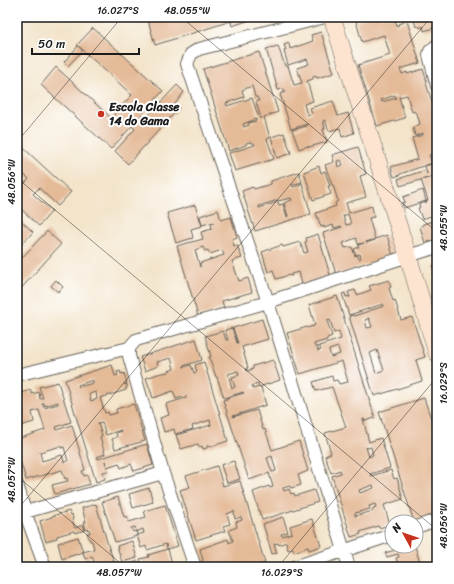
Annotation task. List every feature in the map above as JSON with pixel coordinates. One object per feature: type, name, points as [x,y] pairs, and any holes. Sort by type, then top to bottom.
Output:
[{"type":"street","points":[[325,17],[199,49],[191,54],[187,64],[268,302],[349,567]]},
{"type":"street","points":[[332,17],[437,352]]},
{"type":"street","points":[[437,45],[430,51],[429,56],[437,86]]},
{"type":"street","points":[[17,374],[129,348],[136,340],[268,302],[408,256],[437,248]]},
{"type":"street","points":[[129,348],[129,356],[163,473],[195,567]]},
{"type":"street","points":[[25,512],[163,473]]},
{"type":"street","points":[[17,484],[25,512],[45,567]]},
{"type":"street","points":[[424,524],[437,520]]},
{"type":"street","points":[[294,567],[384,538]]},
{"type":"building","points":[[158,17],[249,17],[250,20],[232,26],[231,21],[155,45],[148,20]]},
{"type":"building","points":[[369,17],[394,17],[397,26],[399,25],[398,24],[407,21],[420,63],[400,69],[402,74],[407,72],[407,74],[423,69],[437,118],[437,121],[435,121],[437,129],[437,153],[429,155],[432,163],[394,177],[391,167],[418,159],[412,138],[423,135],[423,133],[415,136],[413,127],[420,124],[417,114],[414,111],[412,112],[407,95],[399,97],[405,118],[377,126],[358,65],[390,55],[384,35],[362,42],[356,21]],"holes":[[[395,95],[396,98],[382,102],[381,100]]]},
{"type":"building","points":[[413,17],[437,17],[437,27],[424,31],[423,26],[420,28],[419,26],[416,27]]},
{"type":"building","points":[[93,28],[163,91],[141,115],[145,119],[177,85],[184,92],[175,104],[179,108],[128,164],[115,151],[135,129],[132,126],[111,149],[41,85],[56,67],[111,118],[132,95],[77,45]]},
{"type":"building","points":[[321,32],[334,73],[317,78],[316,76],[307,81],[313,101],[304,104],[307,115],[312,113],[310,108],[333,101],[338,116],[348,113],[354,133],[342,137],[340,128],[329,131],[325,120],[323,121],[325,129],[323,129],[327,142],[299,149],[292,130],[307,126],[307,124],[291,129],[280,94],[285,92],[284,89],[278,90],[266,49],[278,46],[285,66],[288,66],[294,85],[302,83],[297,68],[309,64],[307,59],[288,65],[284,45],[289,43],[290,49],[313,41],[311,35]]},
{"type":"building","points":[[78,46],[83,50],[68,66],[64,62]]},
{"type":"building","points":[[259,52],[278,112],[264,117],[270,138],[267,139],[274,159],[235,171],[229,153],[255,145],[251,142],[246,143],[246,145],[229,151],[203,69]],"holes":[[[252,86],[255,97],[257,97],[259,101],[256,102],[261,118],[259,118],[252,98],[227,106],[226,103],[244,97],[242,90]],[[256,119],[256,121],[248,123],[249,125],[244,127],[243,124]]]},
{"type":"building","points":[[284,133],[291,153],[277,158],[271,137]]},
{"type":"building","points":[[17,142],[71,192],[58,206],[39,188],[33,194],[52,211],[39,226],[20,208],[17,211],[17,179],[23,185],[29,179],[17,168]]},
{"type":"building","points":[[358,147],[366,174],[360,176],[366,197],[346,203],[349,213],[372,206],[374,217],[369,218],[375,239],[387,235],[393,256],[336,274],[323,233],[342,227],[334,228],[333,225],[324,228],[324,226],[321,227],[316,213],[336,206],[335,203],[338,201],[325,165],[334,162],[332,155]],"holes":[[[341,160],[343,165],[338,167],[337,161]],[[348,214],[351,224],[346,225],[343,216]],[[356,238],[358,244],[364,243],[358,245],[359,247],[354,249],[356,255],[360,254],[361,258],[359,259],[357,255],[355,256],[352,247],[345,248],[343,243]]]},
{"type":"building","points":[[437,157],[437,175],[400,186],[398,179],[426,170],[425,166],[435,163],[434,158]]},
{"type":"building","points":[[319,166],[321,173],[325,171],[331,194],[313,200],[304,172]]},
{"type":"building","points":[[299,172],[302,182],[292,185],[293,187],[302,183],[311,214],[255,231],[242,191],[253,187],[254,189],[271,184],[271,181]],"holes":[[[291,198],[292,200],[284,203],[287,217],[283,204],[279,205],[278,202],[259,208],[259,206],[278,200]]]},
{"type":"building","points":[[437,176],[437,214],[422,219],[418,208],[420,207],[419,204],[427,202],[426,201],[428,200],[421,180]]},
{"type":"building","points":[[423,190],[426,201],[404,208],[402,203],[405,202],[403,197]]},
{"type":"building","points":[[195,205],[202,226],[191,229],[193,238],[176,243],[167,213]]},
{"type":"building","points":[[218,210],[221,220],[231,217],[237,237],[232,239],[234,246],[237,245],[242,258],[232,261],[239,281],[248,278],[252,292],[222,301],[224,308],[198,316],[177,246],[203,239],[201,232],[212,229],[211,224],[214,222],[202,225],[200,216]],"holes":[[[203,247],[205,251],[208,250],[210,254],[222,250],[224,255],[200,263],[200,267],[195,250]]]},
{"type":"building","points":[[17,217],[33,232],[20,246],[17,243]]},
{"type":"building","points":[[437,220],[437,239],[425,243],[420,227],[423,224]]},
{"type":"building","points":[[47,231],[61,244],[17,293],[17,263]]},
{"type":"building","points":[[318,234],[330,275],[302,284],[299,272],[291,274],[292,276],[289,275],[276,279],[273,270],[268,272],[262,252],[282,245],[283,247],[300,242],[304,253],[308,252],[305,242],[307,241],[306,238]]},
{"type":"building","points":[[437,264],[437,278],[433,266]]},
{"type":"building","points":[[56,280],[63,287],[58,292],[51,286]]},
{"type":"building","points":[[389,280],[391,287],[389,288],[393,301],[395,300],[401,320],[412,317],[425,357],[416,360],[422,381],[374,396],[349,316],[354,316],[384,306],[383,304],[349,315],[342,294],[345,293],[346,297],[350,297],[348,292],[355,290],[357,295],[371,290],[369,286]],"holes":[[[369,318],[372,327],[367,328],[365,320]],[[377,350],[384,370],[376,373],[370,353]]]},
{"type":"building","points":[[337,296],[375,418],[365,421],[363,419],[369,442],[381,438],[390,468],[370,474],[371,476],[391,470],[394,479],[397,478],[403,499],[384,505],[387,514],[384,514],[384,527],[379,528],[378,526],[360,532],[361,534],[351,537],[332,476],[341,473],[340,470],[331,473],[325,456],[331,453],[325,433],[346,427],[332,387],[316,391],[313,382],[332,376],[333,381],[337,380],[339,384],[348,382],[342,361],[300,374],[287,333],[315,325],[309,305]],"holes":[[[330,320],[334,333],[339,331],[341,339],[319,346],[321,350],[318,351],[317,346],[315,347],[314,344],[327,340],[327,338],[332,336],[327,321]],[[338,347],[340,354],[331,357],[329,350]],[[366,447],[371,447],[373,455],[369,457]],[[373,485],[374,488],[360,493],[359,490]],[[375,504],[376,507],[373,508],[373,511],[355,516],[355,513],[370,509],[369,506]]]},
{"type":"building","points":[[262,319],[268,339],[242,347],[248,368],[246,368],[247,371],[253,369],[253,366],[273,360],[280,380],[259,387],[261,387],[266,405],[233,417],[257,410],[263,430],[265,429],[272,450],[299,441],[308,471],[298,475],[301,485],[291,488],[290,486],[283,488],[284,491],[289,489],[291,494],[294,493],[295,496],[314,490],[318,502],[262,520],[253,492],[269,486],[270,488],[273,487],[269,473],[249,480],[223,400],[244,393],[243,392],[224,398],[209,357],[211,357],[205,336],[223,331],[226,340],[228,340],[225,330],[232,328],[238,343],[233,328]],"holes":[[[238,371],[239,375],[232,377],[235,387],[232,388],[228,374]],[[258,383],[259,387],[253,389],[252,385]],[[272,456],[276,471],[272,472],[267,458]]]},
{"type":"building","points":[[196,339],[202,360],[183,366],[191,365],[194,373],[197,372],[195,365],[204,362],[228,441],[209,447],[208,445],[207,448],[203,449],[202,446],[199,447],[198,444],[181,449],[176,435],[211,425],[210,420],[192,426],[193,429],[175,434],[174,429],[164,432],[160,418],[169,415],[166,404],[186,398],[186,396],[176,399],[173,391],[153,398],[146,378],[174,369],[171,358],[157,362],[158,366],[145,371],[140,357]]},
{"type":"building","points":[[112,365],[115,376],[118,375],[117,372],[120,371],[121,374],[124,373],[127,383],[124,384],[127,384],[126,390],[100,398],[105,413],[108,412],[109,415],[117,413],[116,409],[134,404],[145,441],[115,449],[112,439],[117,437],[116,433],[121,430],[106,435],[102,422],[98,423],[105,454],[97,457],[98,459],[147,444],[153,465],[134,471],[131,464],[121,468],[119,463],[107,467],[105,461],[108,471],[103,472],[105,479],[96,482],[65,380]],"holes":[[[93,380],[93,383],[79,387],[78,385]],[[96,392],[97,399],[91,401],[89,394]]]},
{"type":"building","points":[[58,382],[71,422],[56,427],[57,430],[72,425],[85,470],[82,471],[84,476],[87,475],[90,484],[55,494],[52,485],[68,481],[67,478],[65,479],[62,470],[26,480],[17,450],[17,439],[45,430],[39,410],[32,412],[34,422],[17,427],[17,394],[31,390],[32,394],[39,392],[40,399],[43,398],[39,387]],"holes":[[[58,402],[58,404],[44,408],[42,404],[44,403],[45,406]],[[61,446],[61,448],[64,447],[68,461],[64,462],[62,455],[42,461],[40,452]]]},
{"type":"building","points":[[424,398],[437,436],[437,515],[424,519],[424,514],[411,514],[379,412]]},
{"type":"building","points":[[234,461],[240,479],[227,483],[221,465]]},
{"type":"building","points":[[217,466],[223,486],[240,481],[265,563],[254,567],[204,567],[200,549],[228,539],[229,543],[233,541],[229,530],[237,527],[236,522],[242,520],[241,517],[235,519],[234,511],[227,514],[230,524],[223,526],[225,531],[196,540],[180,490],[190,487],[186,476]]},
{"type":"building","points":[[149,488],[153,502],[133,508],[129,494]]},
{"type":"building","points":[[118,497],[124,517],[127,516],[129,522],[146,517],[144,511],[165,505],[178,546],[167,549],[166,544],[147,550],[146,546],[141,548],[137,535],[144,533],[143,529],[136,532],[137,536],[115,542],[102,502]],"holes":[[[135,527],[136,531],[133,532],[131,528]]]},
{"type":"building","points":[[96,504],[116,567],[82,567],[81,564],[94,562],[92,556],[85,559],[83,552],[94,549],[92,541],[90,541],[87,533],[90,533],[89,529],[86,530],[84,523],[86,522],[82,508]]},
{"type":"building","points":[[69,511],[71,515],[72,514],[72,520],[75,528],[83,525],[85,530],[75,533],[74,531],[57,536],[57,538],[46,542],[40,521]]},
{"type":"building","points":[[283,517],[288,532],[281,534],[282,536],[292,533],[290,526],[312,519],[321,546],[309,550],[308,547],[294,552],[293,548],[288,550],[286,542],[279,545],[278,543],[274,544],[277,553],[272,554],[263,524]]},
{"type":"building","points":[[78,537],[83,552],[62,559],[58,543]]},
{"type":"building","points":[[132,541],[137,558],[122,562],[117,546]]},
{"type":"building","points":[[168,549],[173,567],[143,567],[140,559]]},
{"type":"building","points":[[386,554],[398,554],[387,557]]},
{"type":"building","points":[[398,554],[417,554],[421,567],[399,567],[396,558],[399,557]]},
{"type":"building","points":[[138,561],[140,567],[121,567]]},
{"type":"place","name":"Escola Classe 14 do Gama","points":[[101,114]]}]
